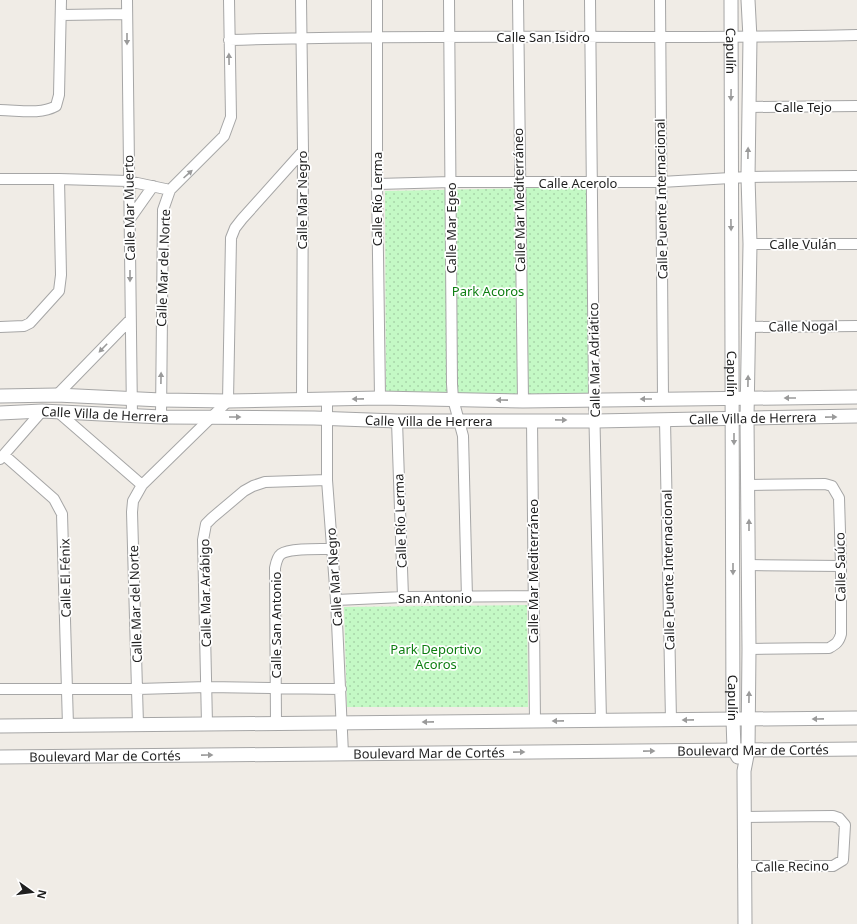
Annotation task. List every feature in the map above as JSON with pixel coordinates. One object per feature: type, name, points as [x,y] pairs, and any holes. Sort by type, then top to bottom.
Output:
[{"type":"street","points":[[0,110],[39,111],[56,106],[60,95],[61,0]]},
{"type":"street","name":"Calle Mar Muerto","points":[[128,0],[128,181],[132,416]]},
{"type":"street","name":"Calle Mar del Norte","points":[[161,417],[163,210],[170,190],[214,148],[229,127],[231,117],[229,0]]},
{"type":"street","name":"Calle Mar Negro","points":[[301,0],[303,151],[302,400]]},
{"type":"street","name":"Calle Río Lerma","points":[[377,0],[377,184],[380,398]]},
{"type":"street","name":"Calle Mar Egeo","points":[[449,0],[454,399],[463,436],[468,598]]},
{"type":"street","name":"Calle Mar Mediterráneo","points":[[518,0],[522,401]]},
{"type":"street","name":"Calle Mar Adriático","points":[[590,0],[594,399],[596,421],[601,721]]},
{"type":"street","name":"Calle Puente Internacional","points":[[660,0],[663,399]]},
{"type":"street","name":"Capulín","points":[[731,0],[732,38],[730,179],[734,398],[733,720],[734,750],[744,771]]},
{"type":"street","name":"Capulín","points":[[745,924],[743,866],[744,771],[748,750],[749,648],[749,485],[747,418],[750,244],[748,177],[750,38],[748,0]]},
{"type":"street","points":[[61,15],[127,14]]},
{"type":"street","name":"Calle San Isidro","points":[[229,40],[377,36],[518,38],[660,36],[750,38],[857,35]]},
{"type":"street","name":"Calle Tejo","points":[[749,107],[857,106]]},
{"type":"street","points":[[228,401],[231,238],[235,228],[242,219],[303,151]]},
{"type":"street","points":[[748,177],[857,176]]},
{"type":"street","name":"Calle Acerolo","points":[[377,184],[451,182],[661,182],[748,177]]},
{"type":"street","points":[[0,327],[19,326],[30,323],[59,291],[61,275],[59,178]]},
{"type":"street","points":[[0,179],[59,178],[128,181],[170,190]]},
{"type":"street","points":[[129,220],[152,186]]},
{"type":"street","name":"Calle Vulán","points":[[750,244],[857,244]]},
{"type":"street","points":[[57,395],[130,320]]},
{"type":"street","name":"Calle Nogal","points":[[749,327],[857,326]]},
{"type":"street","name":"Calle Villa de Herrera","points":[[0,396],[57,395],[161,400],[228,401],[380,398],[522,401],[857,397]]},
{"type":"street","name":"Calle Mar Negro","points":[[327,399],[326,480],[336,600],[343,754]]},
{"type":"street","name":"Calle Mar del Norte","points":[[138,725],[132,512],[133,501],[142,485],[228,401]]},
{"type":"street","points":[[2,457],[42,411]]},
{"type":"street","name":"Calle Villa de Herrera","points":[[0,413],[42,411],[161,417],[327,418],[397,421],[596,421],[857,416]]},
{"type":"street","points":[[58,412],[142,485]]},
{"type":"street","name":"Calle Mar Mediterráneo","points":[[532,420],[535,721]]},
{"type":"street","name":"Calle Puente Internacional","points":[[665,420],[671,720]]},
{"type":"street","name":"Calle Río Lerma","points":[[397,421],[403,597]]},
{"type":"street","name":"Calle El Fénix","points":[[2,457],[54,499],[62,514],[68,726]]},
{"type":"street","name":"Calle Mar Arábigo","points":[[207,724],[203,540],[206,524],[244,491],[259,484],[282,480],[326,480]]},
{"type":"street","name":"Calle Saúco","points":[[749,485],[825,484],[832,486],[839,498],[841,566],[840,640],[829,648],[749,648]]},
{"type":"street","name":"Calle San Antonio","points":[[276,724],[275,568],[278,558],[282,553],[331,549]]},
{"type":"street","points":[[748,565],[841,566]]},
{"type":"street","name":"San Antonio","points":[[336,600],[403,597],[468,598],[533,596]]},
{"type":"street","points":[[0,689],[138,689],[207,687],[341,689]]},
{"type":"street","points":[[0,726],[857,718]]},
{"type":"street","name":"Boulevard Mar de Cortés","points":[[0,757],[857,749]]},
{"type":"street","name":"Calle Recino","points":[[743,866],[833,866],[843,860],[845,848],[845,825],[839,818],[833,816],[744,817]]},
{"type":"green space","name":"Park Acoros","points":[[589,187],[589,395],[386,396],[385,191]]},
{"type":"green space","name":"Park Deportivo Acoros","points":[[527,605],[528,707],[347,707],[344,607]]}]
